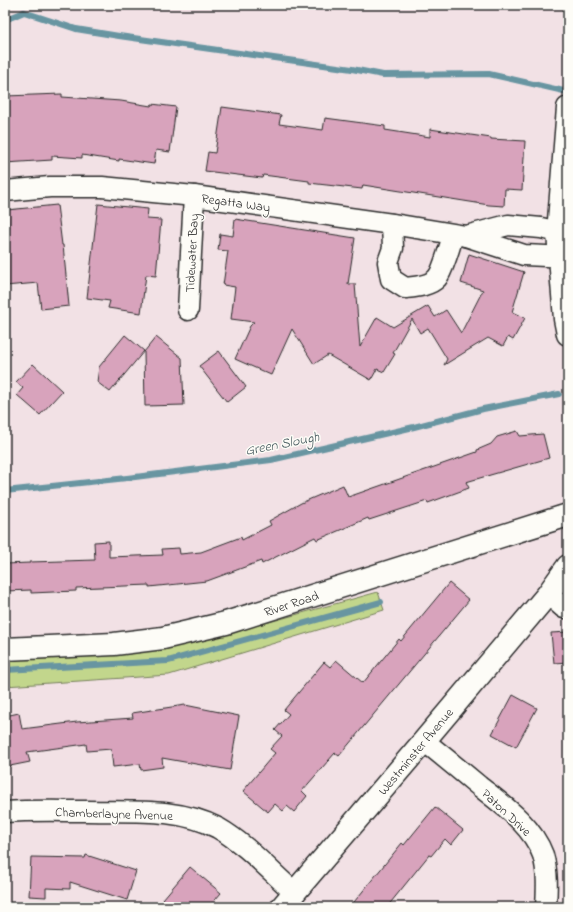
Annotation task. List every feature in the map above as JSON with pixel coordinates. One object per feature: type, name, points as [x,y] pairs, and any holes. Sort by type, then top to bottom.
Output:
[{"type":"street","points":[[567,114],[563,233],[565,319],[568,334]]},
{"type":"street","name":"Regatta Way","points":[[5,190],[50,187],[102,187],[194,196],[460,235],[524,255],[564,256]]},
{"type":"street","name":"Tidewater Bay","points":[[188,310],[194,196]]},
{"type":"street","points":[[392,224],[393,248],[388,262],[391,279],[405,288],[422,286],[437,278],[447,256],[460,235]]},
{"type":"street","name":"Regatta Way","points":[[460,235],[508,226],[542,228],[563,233]]},
{"type":"street","name":"River Road","points":[[5,649],[114,644],[163,638],[226,623],[568,515]]},
{"type":"street","name":"Westminster Avenue","points":[[288,900],[548,594],[568,566]]},
{"type":"street","points":[[548,594],[564,608],[568,608]]},
{"type":"street","name":"Paton Drive","points":[[424,741],[507,809],[532,834],[543,855],[546,867],[546,907]]},
{"type":"street","name":"Chamberlayne Avenue","points":[[5,812],[153,812],[199,820],[218,828],[238,842],[288,900]]},
{"type":"green space","points":[[378,592],[384,610],[169,675],[5,686],[5,657],[204,640]]},
{"type":"building","points":[[62,94],[62,97],[176,107],[170,152],[156,150],[154,164],[119,159],[119,161],[82,155],[82,158],[52,156],[52,160],[5,163],[5,96]]},
{"type":"building","points":[[222,107],[281,115],[279,124],[323,130],[325,118],[385,126],[385,130],[430,137],[430,129],[491,139],[525,141],[522,190],[505,189],[504,206],[489,205],[363,185],[362,189],[309,183],[309,181],[263,175],[262,178],[205,171],[208,152],[215,153]]},
{"type":"building","points":[[98,204],[148,209],[147,219],[161,220],[156,276],[146,275],[141,313],[108,308],[110,301],[87,298]]},
{"type":"building","points":[[57,205],[63,245],[69,306],[41,309],[38,283],[5,286],[5,228],[9,228],[7,210]]},
{"type":"building","points":[[235,219],[355,238],[348,284],[355,284],[360,347],[377,317],[393,327],[428,306],[435,317],[446,310],[461,333],[483,290],[461,283],[469,254],[524,272],[512,312],[525,318],[513,340],[508,337],[503,346],[488,338],[444,365],[447,359],[428,328],[420,333],[412,319],[393,353],[395,354],[384,372],[377,369],[371,380],[328,355],[314,364],[292,329],[271,375],[235,359],[250,326],[254,322],[231,319],[235,287],[223,285],[228,251],[218,250],[220,234],[233,236]]},
{"type":"building","points":[[125,335],[144,351],[110,392],[97,382],[99,367]]},
{"type":"building","points":[[156,337],[182,358],[184,405],[145,406],[144,352]]},
{"type":"building","points":[[219,351],[246,387],[227,402],[199,366]]},
{"type":"building","points":[[33,364],[62,391],[40,415],[17,395],[23,388],[16,382]]},
{"type":"building","points":[[517,431],[520,436],[543,434],[549,458],[466,482],[469,488],[428,503],[427,501],[369,520],[368,518],[317,540],[315,537],[262,564],[261,561],[207,581],[149,587],[149,585],[76,588],[76,591],[31,593],[31,590],[5,591],[5,564],[95,560],[94,542],[109,541],[109,557],[163,555],[162,549],[179,548],[180,554],[201,552],[241,537],[242,540],[271,525],[269,521],[301,503],[343,485],[348,497],[477,452],[477,450],[491,444],[497,437]]},
{"type":"building","points":[[449,583],[469,600],[339,756],[335,753],[302,791],[307,796],[294,812],[287,806],[283,811],[275,804],[268,812],[243,791],[275,753],[270,749],[282,736],[275,730],[289,714],[284,710],[324,662],[330,667],[336,660],[363,683],[399,639],[401,641]]},
{"type":"building","points":[[568,632],[568,662],[554,663],[551,633]]},
{"type":"building","points":[[513,695],[537,708],[516,747],[492,734]]},
{"type":"building","points":[[185,705],[239,716],[230,770],[162,758],[163,767],[141,770],[140,764],[113,767],[111,749],[87,751],[86,744],[27,752],[30,762],[5,767],[5,716],[19,713],[22,729],[77,722],[133,718],[132,713]]},
{"type":"building","points":[[435,807],[463,830],[451,845],[445,839],[431,856],[429,855],[387,907],[350,907],[402,843],[404,845]]},
{"type":"building","points":[[86,855],[136,871],[127,900],[70,882],[70,889],[46,888],[46,897],[29,896],[31,857],[85,858]]},
{"type":"building","points":[[190,867],[221,893],[209,907],[172,907],[163,899]]},
{"type":"waterway","points":[[5,20],[24,12],[76,29],[352,69],[383,75],[489,74],[568,92]]},
{"type":"waterway","name":"Green Slough","points":[[5,491],[127,478],[271,460],[414,427],[483,409],[559,394]]},
{"type":"waterway","points":[[5,670],[168,661],[381,602]]}]
